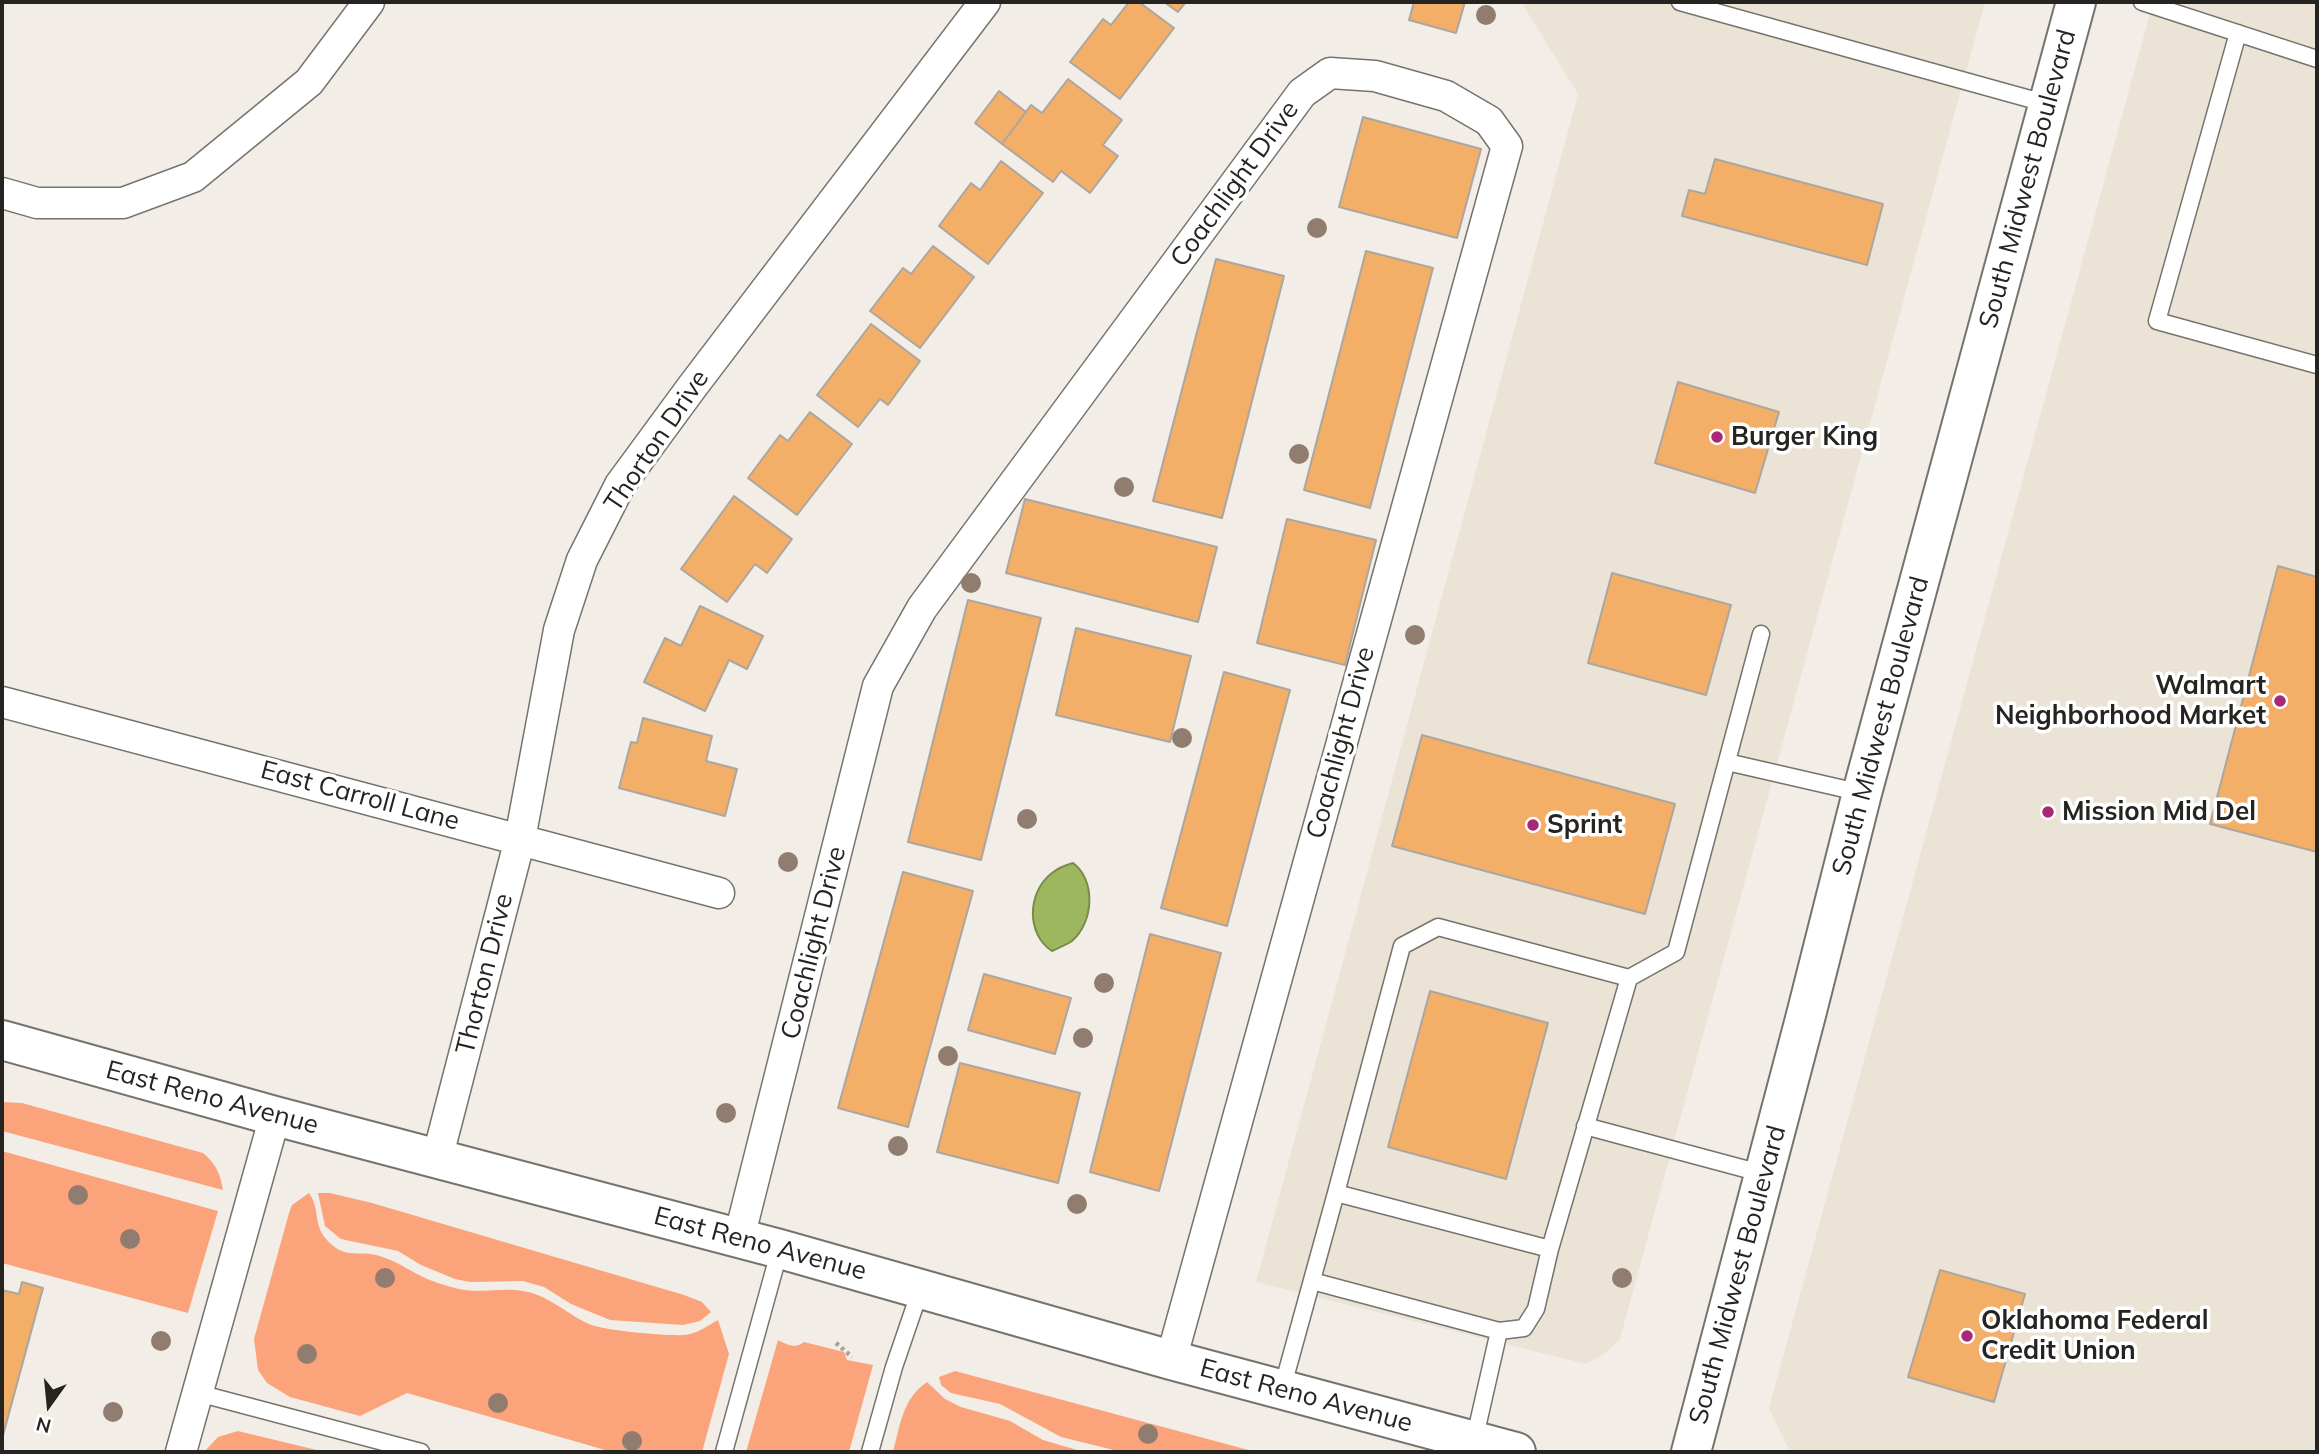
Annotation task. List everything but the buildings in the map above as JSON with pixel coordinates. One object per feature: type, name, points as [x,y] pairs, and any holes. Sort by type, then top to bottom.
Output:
[{"type":"main road","name":"South Midwest Boulevard","points":[[1691,1452],[1862,793],[2076,2]]},
{"type":"main road","name":"East Reno Avenue","points":[[2,1040],[275,1116],[739,1237],[1171,1360],[1516,1452]]},
{"type":"street","points":[[2,194],[37,203],[123,204],[193,177],[309,82],[369,2]]},
{"type":"street","name":"Thorton Drive","points":[[437,1159],[520,839],[559,630],[582,560],[620,485],[985,2]]},
{"type":"street","name":"Coachlight Drive","points":[[739,1237],[878,687],[922,608],[1302,93],[1330,74],[1375,76],[1446,96],[1489,121],[1507,146],[1171,1360]]},
{"type":"street","name":"East Carroll Lane","points":[[2,702],[719,893]]},
{"type":"street","points":[[181,1452],[275,1116]]},
{"type":"lane","points":[[1679,2],[2048,104]]},
{"type":"lane","points":[[2141,2],[2317,59]]},
{"type":"lane","points":[[2238,33],[2157,321],[2317,365]]},
{"type":"lane","points":[[1282,1390],[1402,946],[1438,927],[1629,978],[1676,952],[1761,634]]},
{"type":"lane","points":[[1727,762],[1862,793]]},
{"type":"lane","points":[[1312,1281],[1499,1331],[1524,1328],[1536,1309],[1550,1249],[1629,978]]},
{"type":"lane","points":[[1585,1126],[1764,1174]]},
{"type":"lane","points":[[1336,1193],[1550,1249]]},
{"type":"lane","points":[[724,1452],[780,1249]]},
{"type":"lane","points":[[870,1452],[894,1367],[921,1288]]},
{"type":"lane","points":[[1474,1441],[1499,1331]]},
{"type":"lane","points":[[198,1392],[421,1452]]},
{"type":"path","points":[[836,1343],[852,1357]]},
{"type":"shaded area","points":[[1521,2],[1985,2],[1620,1339],[1603,1355],[1586,1364],[1256,1282],[1578,94]]},
{"type":"shaded area","points":[[2153,2],[2317,2],[2317,1452],[1794,1452],[1787,1446],[1769,1408]]},
{"type":"shaded area","points":[[1073,863],[1086,880],[1089,890],[1088,912],[1085,923],[1072,941],[1052,951],[1044,944],[1034,924],[1034,902],[1044,881],[1052,873]]},
{"type":"shaded area","points":[[2,1102],[22,1103],[203,1153],[217,1169],[223,1190],[2,1131]]},
{"type":"shaded area","points":[[2,1151],[218,1211],[188,1313],[2,1263]]},
{"type":"shaded area","points":[[309,1193],[322,1234],[336,1248],[345,1252],[371,1254],[396,1262],[442,1284],[476,1291],[528,1292],[544,1298],[589,1324],[622,1331],[684,1335],[718,1320],[729,1354],[702,1452],[612,1452],[407,1393],[360,1416],[290,1397],[267,1383],[258,1370],[254,1339],[292,1205]]},
{"type":"shaded area","points":[[318,1193],[330,1193],[372,1203],[684,1295],[702,1302],[711,1312],[700,1321],[683,1325],[610,1320],[571,1304],[544,1287],[523,1281],[470,1282],[455,1279],[421,1265],[398,1251],[341,1239],[325,1226]]},
{"type":"shaded area","points":[[778,1340],[791,1346],[804,1342],[844,1352],[847,1360],[873,1365],[849,1452],[746,1452]]},
{"type":"shaded area","points":[[955,1371],[1256,1452],[1122,1452],[1061,1437],[1000,1404],[951,1393],[941,1385],[939,1377]]},
{"type":"shaded area","points":[[927,1382],[945,1399],[961,1407],[1010,1421],[1043,1440],[1084,1452],[893,1452],[908,1404],[919,1388]]},
{"type":"shaded area","points":[[238,1431],[325,1452],[204,1452],[218,1437]]},
{"type":"place","name":"Burger King","points":[[1717,437]]},
{"type":"place","name":"Walmart Neighborhood Market","points":[[2280,701]]},
{"type":"place","name":"Mission Mid Del","points":[[2048,812]]},
{"type":"place","name":"Sprint","points":[[1533,825]]},
{"type":"place","name":"Oklahoma Federal Credit Union","points":[[1967,1336]]}]
